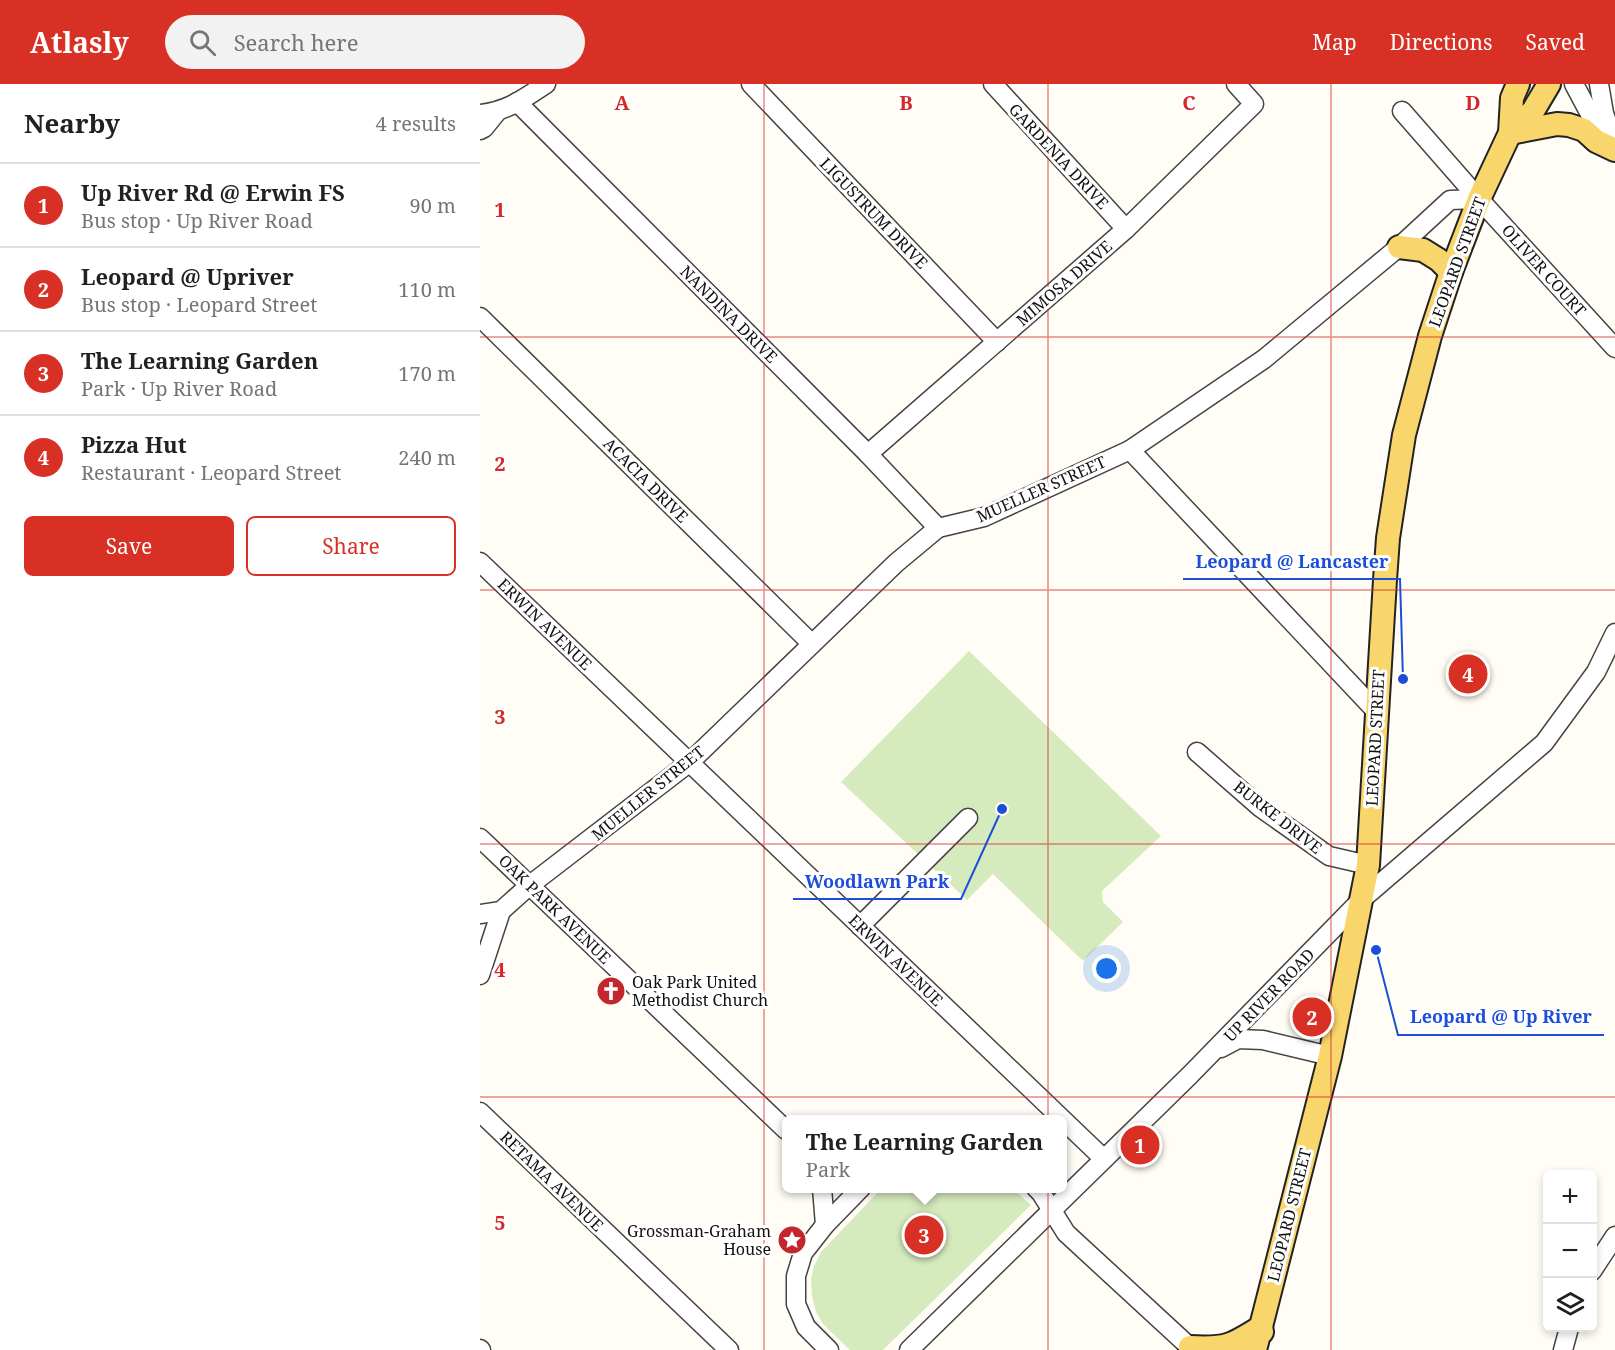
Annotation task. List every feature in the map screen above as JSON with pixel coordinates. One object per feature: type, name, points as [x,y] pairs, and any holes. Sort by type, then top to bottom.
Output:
[{"type":"main road","name":"LEOPARD STREET","points":[[1510,133],[1512,98],[1518,84]]},
{"type":"main road","name":"LEOPARD STREET","points":[[1255,1350],[1330,1056],[1368,865],[1388,538],[1404,435],[1430,336],[1479,199],[1510,133],[1533,111],[1549,84]]},
{"type":"main road","points":[[1510,133],[1557,124],[1569,125],[1584,130],[1596,141],[1615,149]]},
{"type":"main road","points":[[1399,247],[1423,250],[1439,260],[1451,272]]},
{"type":"main road","points":[[1192,1349],[1229,1346],[1261,1326],[1264,1350]]},
{"type":"street","points":[[480,130],[484,128],[488,113],[518,102],[546,84]]},
{"type":"street","name":"LIGUSTRUM DRIVE","points":[[750,84],[997,342]]},
{"type":"street","name":"GARDENIA DRIVE","points":[[993,84],[1126,229]]},
{"type":"street","name":"MIMOSA DRIVE","points":[[868,454],[1126,229],[1254,104],[1236,84]]},
{"type":"street","points":[[1574,84],[1599,131],[1615,149]]},
{"type":"street","points":[[1599,84],[1604,113],[1615,149]]},
{"type":"street","name":"NANDINA DRIVE","points":[[518,102],[868,454],[938,528]]},
{"type":"street","name":"OLIVER COURT","points":[[1402,111],[1615,348]]},
{"type":"street","name":"MUELLER STREET","points":[[501,911],[530,885],[690,762],[896,563],[938,528],[984,517],[1130,450],[1264,359],[1399,247],[1450,200],[1479,199]]},
{"type":"street","name":"ACACIA DRIVE","points":[[480,317],[812,644]]},
{"type":"street","points":[[1130,450],[1376,711]]},
{"type":"street","name":"ERWIN AVENUE","points":[[480,562],[1057,1115]]},
{"type":"street","name":"UP RIVER ROAD","points":[[909,1350],[1212,1054],[1362,900],[1544,743],[1596,672],[1615,633]]},
{"type":"street","name":"BURKE DRIVE","points":[[1197,752],[1261,808],[1329,856],[1368,865]]},
{"type":"street","points":[[860,926],[968,818]]},
{"type":"street","name":"OAK PARK AVENUE","points":[[480,838],[782,1126]]},
{"type":"street","points":[[480,914],[501,911],[480,975]]},
{"type":"street","points":[[1212,1054],[1238,1040],[1263,1040],[1330,1056]]},
{"type":"street","name":"RETAMA AVENUE","points":[[480,1112],[729,1350]]},
{"type":"street","name":"ERWIN AVENUE","points":[[1067,1125],[1104,1160]]},
{"type":"street","points":[[822,1193],[825,1225]]},
{"type":"street","points":[[829,1350],[806,1327],[796,1304],[796,1276],[803,1253],[825,1225],[856,1193]]},
{"type":"street","points":[[1041,1193],[1066,1233],[1192,1349]]},
{"type":"street","points":[[1597,1265],[1615,1236]]},
{"type":"street","points":[[1563,1350],[1568,1332]]},
{"type":"green space","points":[[969,651],[1161,836],[1102,891],[1103,902],[1123,922],[1083,961],[993,874],[967,900],[841,782]]},
{"type":"green space","points":[[877,1193],[1018,1193],[1031,1205],[883,1350],[850,1350],[823,1324],[816,1312],[811,1279],[821,1252]]},
{"type":"place","name":"Pizza Hut","points":[[1468,674]]},
{"type":"place","name":"Leopard @ Lancaster","points":[[1403,679]]},
{"type":"place","name":"Woodlawn Park","points":[[1002,809]]},
{"type":"place","name":"Leopard @ Up River","points":[[1376,950]]},
{"type":"place","name":"Oak Park United Methodist Church","points":[[611,991]]},
{"type":"place","name":"Leopard @ Upriver","points":[[1312,1017]]},
{"type":"place","name":"Up River Rd @ Erwin FS","points":[[1140,1145]]},
{"type":"place","name":"The Learning Garden","points":[[924,1235]]},
{"type":"place","name":"Grossman-Graham House","points":[[792,1240]]}]
